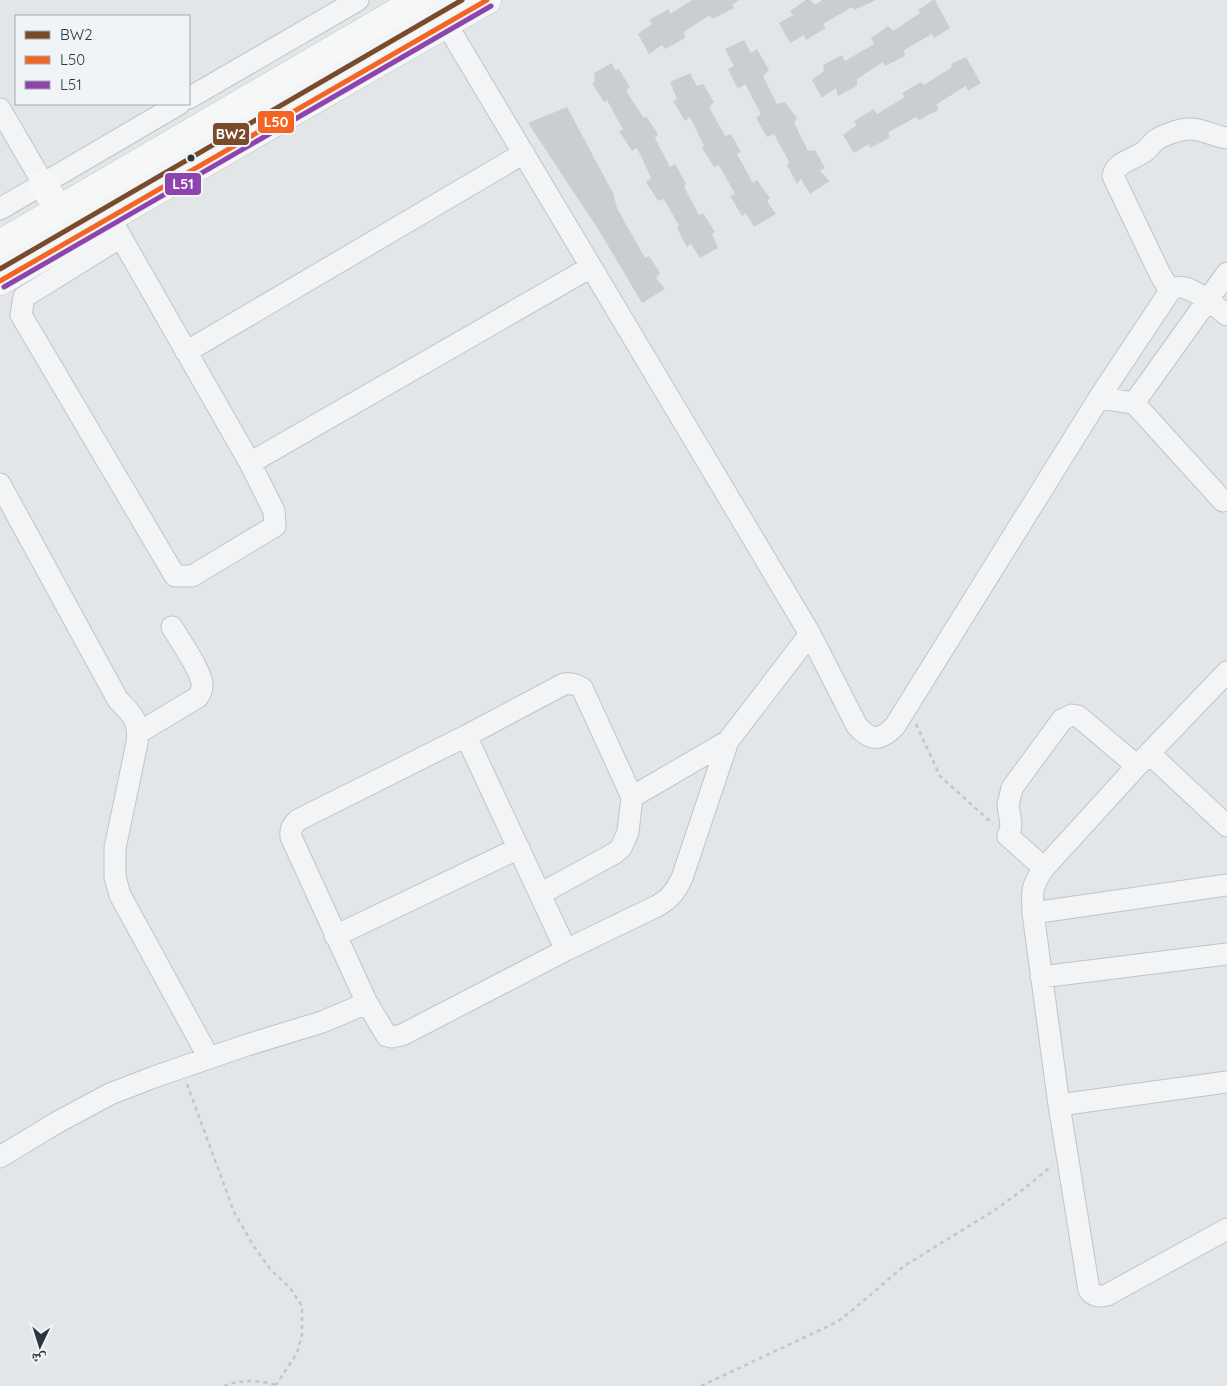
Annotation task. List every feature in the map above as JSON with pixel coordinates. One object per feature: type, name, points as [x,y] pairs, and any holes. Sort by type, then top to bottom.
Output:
[{"type":"main road","points":[[0,244],[58,210],[438,7],[487,0]]},
{"type":"main road","points":[[0,281],[115,228],[438,7]]},
{"type":"main road","points":[[44,183],[58,210]]},
{"type":"street","points":[[190,97],[358,0]]},
{"type":"street","points":[[0,264],[438,7],[462,0]]},
{"type":"street","points":[[438,7],[810,634],[857,726],[867,736],[876,738],[886,735],[895,726],[1099,398],[1170,292],[1174,288],[1185,287],[1227,315]]},
{"type":"street","points":[[0,269],[438,7]]},
{"type":"street","points":[[0,209],[177,105]]},
{"type":"street","points":[[0,109],[44,183]]},
{"type":"street","points":[[1170,292],[1113,176],[1114,170],[1146,151],[1160,138],[1184,129],[1191,128],[1227,138]]},
{"type":"street","points":[[186,352],[524,153]]},
{"type":"street","points":[[115,228],[186,352],[250,463],[274,511],[275,526],[192,576],[175,576],[21,315],[24,297],[115,228]]},
{"type":"street","points":[[250,463],[591,267]]},
{"type":"street","points":[[1134,403],[1227,273]]},
{"type":"street","points":[[1099,398],[1134,403],[1223,501]]},
{"type":"street","points":[[0,484],[118,700],[132,715],[138,733],[115,848],[115,877],[120,895],[209,1058]]},
{"type":"street","points":[[138,733],[198,697],[202,689],[199,674],[172,627]]},
{"type":"street","points":[[540,894],[615,853],[621,848],[628,832],[632,797],[582,688],[576,684],[564,684],[466,736],[298,820],[290,831],[290,838],[367,1003],[386,1036],[397,1037],[669,899],[682,878],[728,741],[810,634]]},
{"type":"street","points":[[1227,672],[1044,868],[1035,881],[1032,897],[1032,913],[1059,1105],[1089,1290],[1095,1295],[1106,1295],[1227,1229]]},
{"type":"street","points":[[1044,868],[1008,836],[1011,824],[1008,805],[1012,788],[1062,720],[1072,715],[1078,716],[1143,760],[1227,826]]},
{"type":"street","points":[[466,736],[566,950]]},
{"type":"street","points":[[632,797],[728,741]]},
{"type":"street","points":[[335,936],[519,848]]},
{"type":"street","points":[[1032,913],[1227,885]]},
{"type":"street","points":[[1041,977],[1227,954]]},
{"type":"street","points":[[0,1157],[110,1094],[209,1058],[322,1022],[367,1003]]},
{"type":"street","points":[[1059,1105],[1227,1082]]},
{"type":"path","points":[[907,707],[940,776],[977,811],[1008,836]]},
{"type":"path","points":[[181,1068],[234,1212],[253,1245],[270,1269],[290,1288],[302,1306],[302,1335],[297,1353],[278,1385],[245,1381],[224,1386]]},
{"type":"path","points":[[701,1386],[838,1322],[904,1266],[1022,1191],[1067,1154]]},
{"type":"building","points":[[692,0],[739,0],[732,5],[734,8],[712,19],[710,15],[684,32],[685,38],[665,49],[662,45],[649,54],[638,34],[652,24],[649,20],[669,9],[670,14]]},
{"type":"building","points":[[806,0],[810,0],[815,5],[822,0],[876,0],[854,10],[852,7],[823,24],[826,28],[806,40],[804,35],[790,43],[779,23],[793,15],[790,11]]},
{"type":"building","points":[[935,0],[950,28],[934,38],[932,34],[904,50],[905,56],[885,66],[883,62],[857,79],[857,86],[838,96],[836,88],[822,98],[812,80],[824,71],[823,65],[842,55],[845,61],[874,44],[871,38],[888,26],[893,31],[920,13],[918,10]]},
{"type":"building","points":[[744,40],[751,53],[757,49],[769,70],[763,76],[777,104],[785,102],[797,118],[794,123],[808,151],[815,150],[825,168],[820,171],[830,181],[810,194],[801,179],[797,184],[787,165],[789,162],[774,134],[767,137],[756,118],[761,114],[745,84],[738,89],[728,69],[734,66],[725,49]]},
{"type":"building","points":[[966,57],[981,83],[968,91],[966,86],[937,104],[938,110],[919,120],[916,117],[889,132],[889,138],[870,148],[869,144],[854,153],[843,135],[857,125],[854,121],[874,109],[877,114],[905,97],[902,93],[921,82],[924,85],[952,67],[951,64]]},
{"type":"building","points":[[612,63],[615,70],[619,69],[630,87],[626,90],[633,102],[644,118],[646,116],[658,134],[655,138],[670,167],[675,164],[686,183],[684,187],[699,215],[703,213],[715,232],[712,234],[718,248],[700,258],[691,244],[687,247],[677,228],[679,226],[664,199],[658,201],[646,182],[651,178],[637,148],[632,151],[619,131],[623,130],[607,100],[604,102],[592,83],[595,81],[594,73]]},
{"type":"building","points":[[690,73],[697,86],[703,84],[714,102],[709,107],[725,136],[731,134],[741,152],[737,154],[753,183],[757,180],[770,198],[767,201],[776,214],[754,227],[746,213],[742,216],[730,196],[735,194],[719,165],[714,167],[702,148],[704,146],[690,117],[685,121],[673,101],[677,99],[670,82]]},
{"type":"building","points":[[567,107],[613,193],[617,208],[645,258],[649,256],[660,273],[656,278],[665,289],[642,303],[598,229],[528,123]]},
{"type":"transit line","name":"BW2","points":[[0,269],[462,0]]},
{"type":"transit line","name":"L50","points":[[0,281],[487,0]]},
{"type":"transit line","name":"L51","points":[[4,287],[491,6]]}]
